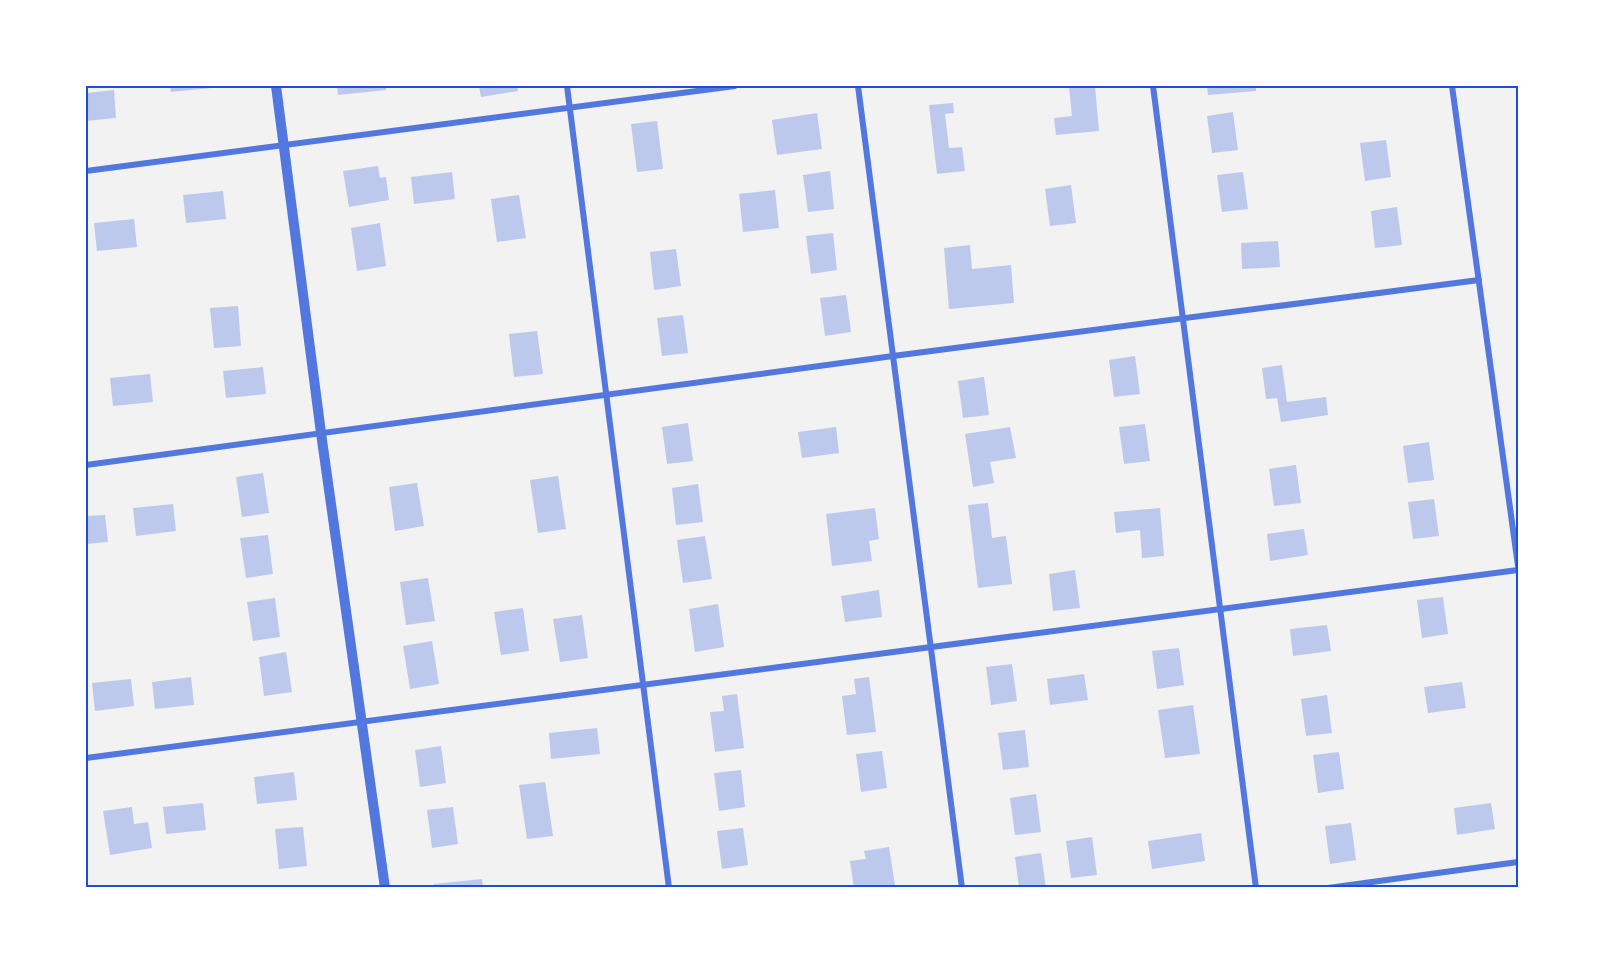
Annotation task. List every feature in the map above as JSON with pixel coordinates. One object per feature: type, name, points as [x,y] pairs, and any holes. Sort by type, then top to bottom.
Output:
[{"type":"street","points":[[276,86],[321,434],[385,888]]},
{"type":"street","points":[[567,86],[669,888]]},
{"type":"street","points":[[86,171],[735,86]]},
{"type":"street","points":[[858,86],[962,888]]},
{"type":"street","points":[[1154,86],[1256,888]]},
{"type":"street","points":[[86,758],[361,720],[931,648],[1518,568],[1452,86]]},
{"type":"street","points":[[86,465],[893,356],[1479,280]]},
{"type":"street","points":[[1328,888],[1518,862]]},
{"type":"building","points":[[170,86],[211,86],[211,88],[171,92]]},
{"type":"building","points":[[337,86],[386,86],[386,90],[338,95]]},
{"type":"building","points":[[479,86],[517,86],[518,91],[481,97]]},
{"type":"building","points":[[1095,86],[1099,131],[1056,135],[1054,118],[1072,116],[1069,87]]},
{"type":"building","points":[[1207,86],[1256,86],[1256,91],[1208,95]]},
{"type":"building","points":[[114,90],[116,118],[86,121],[86,93]]},
{"type":"building","points":[[953,103],[954,113],[945,114],[949,148],[962,147],[965,171],[937,174],[929,105]]},
{"type":"building","points":[[1233,112],[1238,150],[1212,153],[1207,116]]},
{"type":"building","points":[[817,113],[822,149],[777,155],[772,120]]},
{"type":"building","points":[[657,121],[663,169],[637,172],[631,124]]},
{"type":"building","points":[[1386,140],[1391,177],[1365,181],[1360,143]]},
{"type":"building","points":[[378,166],[380,178],[386,177],[389,200],[349,207],[343,171]]},
{"type":"building","points":[[830,171],[834,209],[808,212],[803,175]]},
{"type":"building","points":[[452,172],[455,199],[414,204],[411,177]]},
{"type":"building","points":[[1243,172],[1248,209],[1222,212],[1217,175]]},
{"type":"building","points":[[1071,185],[1076,223],[1050,226],[1045,189]]},
{"type":"building","points":[[775,190],[779,228],[743,232],[739,194]]},
{"type":"building","points":[[223,191],[226,219],[186,223],[183,195]]},
{"type":"building","points":[[519,195],[526,238],[497,242],[491,199]]},
{"type":"building","points":[[1397,207],[1402,245],[1375,248],[1371,211]]},
{"type":"building","points":[[134,219],[137,247],[97,251],[94,223]]},
{"type":"building","points":[[380,223],[386,266],[357,271],[351,228]]},
{"type":"building","points":[[833,233],[837,270],[811,274],[806,236]]},
{"type":"building","points":[[1278,241],[1280,267],[1242,269],[1241,243]]},
{"type":"building","points":[[970,245],[972,269],[1011,265],[1014,303],[949,309],[944,248]]},
{"type":"building","points":[[676,249],[681,286],[654,290],[650,252]]},
{"type":"building","points":[[846,295],[851,332],[825,336],[820,298]]},
{"type":"building","points":[[238,306],[241,346],[214,348],[210,308]]},
{"type":"building","points":[[683,315],[688,353],[662,356],[657,318]]},
{"type":"building","points":[[537,331],[543,374],[514,377],[509,334]]},
{"type":"building","points":[[1135,356],[1140,394],[1114,397],[1109,360]]},
{"type":"building","points":[[1282,365],[1287,402],[1326,397],[1328,415],[1281,422],[1277,398],[1266,399],[1262,368]]},
{"type":"building","points":[[263,367],[266,394],[226,398],[223,371]]},
{"type":"building","points":[[150,374],[153,402],[113,406],[110,378]]},
{"type":"building","points":[[984,377],[989,415],[963,418],[958,381]]},
{"type":"building","points":[[688,423],[693,461],[667,464],[662,427]]},
{"type":"building","points":[[1145,424],[1150,461],[1124,464],[1119,427]]},
{"type":"building","points":[[836,427],[839,453],[802,458],[798,432]]},
{"type":"building","points":[[1010,427],[1016,458],[990,462],[994,483],[973,487],[965,434]]},
{"type":"building","points":[[1429,442],[1434,480],[1408,483],[1403,446]]},
{"type":"building","points":[[1296,465],[1301,503],[1274,506],[1269,469]]},
{"type":"building","points":[[263,473],[269,513],[242,517],[236,477]]},
{"type":"building","points":[[558,476],[566,529],[538,533],[530,480]]},
{"type":"building","points":[[417,483],[424,526],[395,531],[389,487]]},
{"type":"building","points":[[698,484],[703,522],[676,525],[672,488]]},
{"type":"building","points":[[1434,499],[1439,536],[1413,539],[1408,502]]},
{"type":"building","points":[[988,503],[992,538],[1006,536],[1012,584],[978,588],[968,505]]},
{"type":"building","points":[[173,504],[176,531],[136,536],[133,508]]},
{"type":"building","points":[[875,508],[879,539],[869,541],[872,561],[832,566],[826,514]]},
{"type":"building","points":[[1160,508],[1164,556],[1142,558],[1140,530],[1116,533],[1114,512]]},
{"type":"building","points":[[105,515],[108,542],[86,544],[86,516]]},
{"type":"building","points":[[1304,529],[1308,555],[1270,561],[1267,534]]},
{"type":"building","points":[[268,535],[273,574],[246,578],[240,538]]},
{"type":"building","points":[[705,536],[712,579],[683,583],[677,540]]},
{"type":"building","points":[[1075,570],[1080,608],[1053,611],[1049,574]]},
{"type":"building","points":[[428,578],[435,621],[406,625],[400,582]]},
{"type":"building","points":[[879,590],[882,617],[845,622],[841,596]]},
{"type":"building","points":[[1443,597],[1448,634],[1422,638],[1417,600]]},
{"type":"building","points":[[275,598],[280,637],[253,641],[247,602]]},
{"type":"building","points":[[718,604],[724,647],[695,652],[689,609]]},
{"type":"building","points":[[523,608],[529,651],[501,655],[494,612]]},
{"type":"building","points":[[582,615],[588,658],[560,662],[553,619]]},
{"type":"building","points":[[1327,625],[1331,651],[1293,656],[1290,629]]},
{"type":"building","points":[[432,641],[439,684],[410,689],[403,646]]},
{"type":"building","points":[[1179,648],[1184,685],[1157,689],[1152,651]]},
{"type":"building","points":[[286,652],[292,692],[264,696],[259,657]]},
{"type":"building","points":[[1012,664],[1017,701],[991,705],[986,667]]},
{"type":"building","points":[[1084,674],[1088,700],[1050,705],[1047,679]]},
{"type":"building","points":[[191,677],[194,705],[155,709],[152,682]]},
{"type":"building","points":[[869,677],[876,732],[847,735],[842,696],[856,694],[854,679]]},
{"type":"building","points":[[131,679],[134,706],[95,711],[92,683]]},
{"type":"building","points":[[1462,682],[1466,708],[1428,713],[1424,687]]},
{"type":"building","points":[[737,694],[744,748],[715,752],[710,712],[724,711],[722,696]]},
{"type":"building","points":[[1327,695],[1332,733],[1306,736],[1301,699]]},
{"type":"building","points":[[1193,705],[1200,754],[1165,758],[1158,710]]},
{"type":"building","points":[[597,728],[600,754],[551,759],[549,733]]},
{"type":"building","points":[[1025,730],[1029,767],[1003,770],[998,733]]},
{"type":"building","points":[[441,746],[446,783],[420,787],[415,750]]},
{"type":"building","points":[[882,751],[887,788],[861,792],[856,754]]},
{"type":"building","points":[[1339,752],[1344,789],[1318,793],[1313,755]]},
{"type":"building","points":[[741,770],[745,807],[719,811],[714,773]]},
{"type":"building","points":[[294,772],[297,800],[257,804],[254,777]]},
{"type":"building","points":[[545,782],[553,836],[527,839],[519,785]]},
{"type":"building","points":[[1036,794],[1041,832],[1015,835],[1010,798]]},
{"type":"building","points":[[203,803],[206,830],[166,834],[163,807]]},
{"type":"building","points":[[1491,803],[1495,829],[1457,835],[1454,808]]},
{"type":"building","points":[[132,807],[134,824],[148,822],[152,848],[110,855],[103,811]]},
{"type":"building","points":[[453,807],[458,844],[432,848],[427,810]]},
{"type":"building","points":[[1351,823],[1356,860],[1330,864],[1325,826]]},
{"type":"building","points":[[303,827],[307,866],[279,869],[275,829]]},
{"type":"building","points":[[743,828],[748,865],[722,869],[717,831]]},
{"type":"building","points":[[1201,833],[1205,861],[1152,869],[1148,841]]},
{"type":"building","points":[[1092,837],[1097,875],[1071,878],[1066,841]]},
{"type":"building","points":[[889,847],[895,885],[854,888],[850,861],[866,859],[864,851]]},
{"type":"building","points":[[1041,853],[1046,888],[1019,888],[1015,857]]},
{"type":"building","points":[[482,879],[483,888],[434,888],[434,884]]}]
